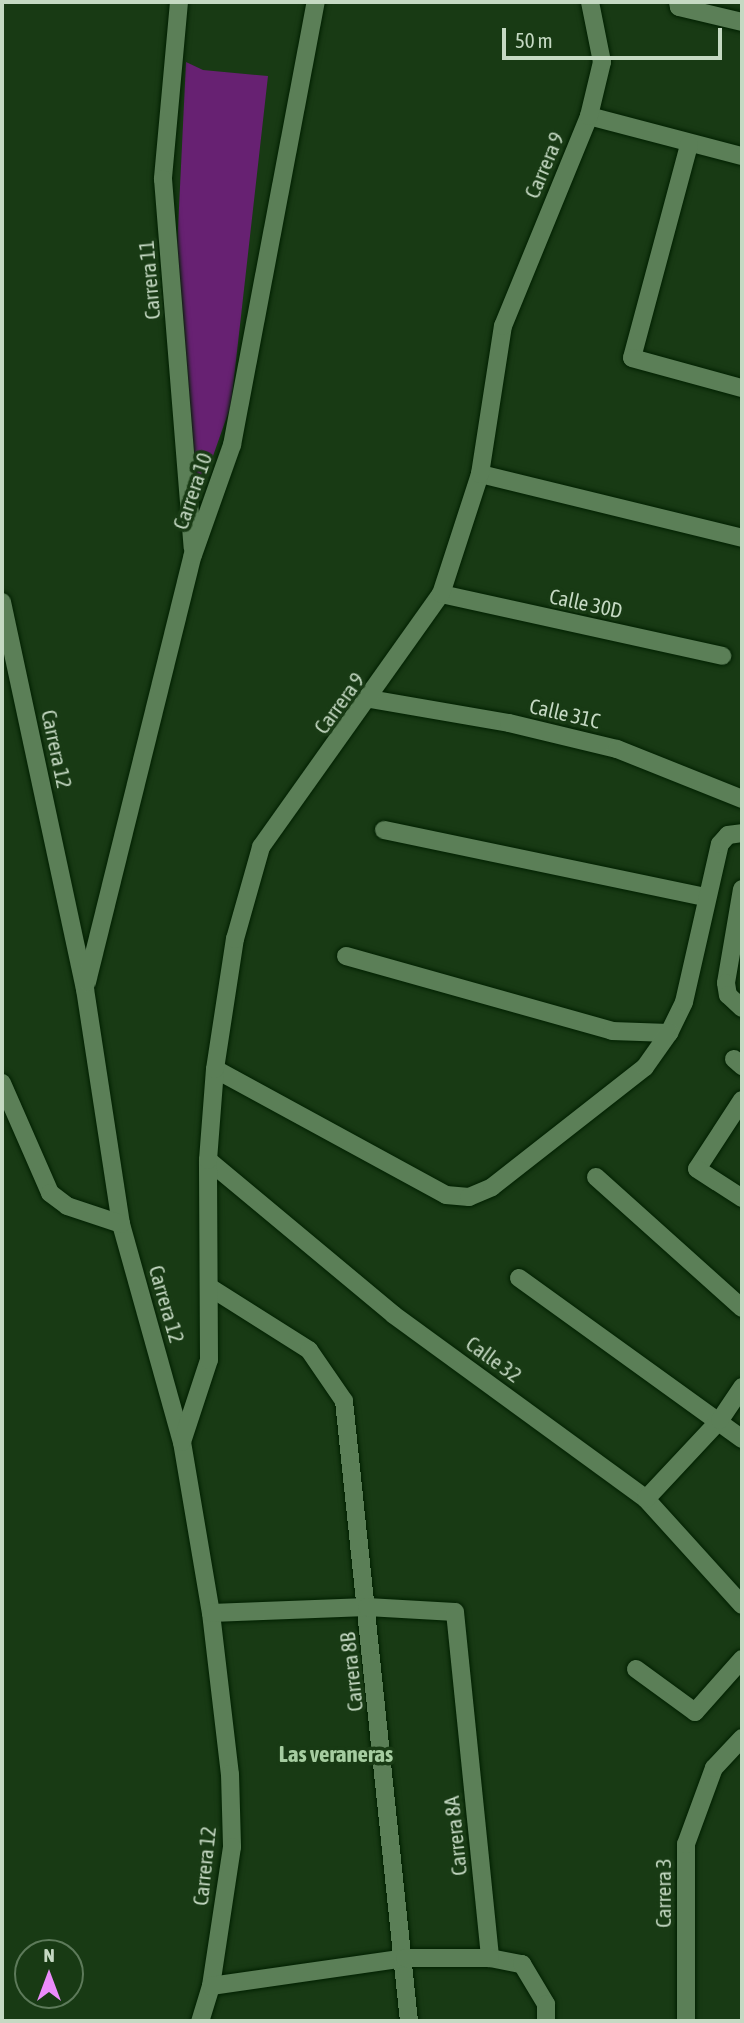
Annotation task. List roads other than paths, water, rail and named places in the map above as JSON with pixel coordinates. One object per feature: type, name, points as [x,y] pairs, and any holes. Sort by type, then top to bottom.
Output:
[{"type":"street","name":"Carrera 11","points":[[179,2],[163,179],[193,555]]},
{"type":"street","name":"Carrera 10","points":[[85,989],[193,555],[232,445],[316,2]]},
{"type":"street","name":"Carrera 9","points":[[182,1442],[209,1360],[211,1288],[208,1160],[215,1069],[235,939],[261,847],[370,699],[441,594],[480,474],[503,326],[589,116],[602,62],[590,2]]},
{"type":"street","points":[[679,4],[742,22]]},
{"type":"street","points":[[589,116],[689,145],[742,156]]},
{"type":"street","points":[[689,145],[632,358],[742,388]]},
{"type":"street","points":[[480,474],[742,538]]},
{"type":"street","name":"Calle 30D","points":[[441,594],[722,656]]},
{"type":"street","name":"Carrera 12","points":[[2,602],[85,989],[121,1224],[182,1442],[211,1613],[230,1774],[232,1847],[211,1986],[200,2021]]},
{"type":"street","name":"Calle 31C","points":[[370,699],[509,723],[617,749],[742,799]]},
{"type":"street","points":[[384,830],[705,897]]},
{"type":"street","points":[[215,1069],[446,1195],[469,1197],[492,1187],[645,1067],[669,1033],[684,1002],[705,897],[720,844],[728,835],[742,833]]},
{"type":"street","points":[[742,889],[726,982],[728,995],[742,1008]]},
{"type":"street","points":[[346,956],[612,1031],[669,1033]]},
{"type":"street","points":[[2,1083],[50,1193],[67,1206],[121,1224]]},
{"type":"street","points":[[742,1100],[697,1169],[742,1198]]},
{"type":"street","name":"Calle 32","points":[[208,1160],[394,1315],[646,1499],[742,1605]]},
{"type":"street","points":[[596,1177],[742,1308]]},
{"type":"street","points":[[519,1278],[720,1420],[742,1439]]},
{"type":"street","name":"Carrera 8B","points":[[211,1288],[309,1350],[344,1401],[405,1958],[409,2021]]},
{"type":"street","points":[[646,1499],[720,1420],[742,1387]]},
{"type":"street","points":[[211,1613],[367,1607]]},
{"type":"street","name":"Carrera 8A","points":[[367,1607],[455,1612],[490,1958]]},
{"type":"street","points":[[636,1669],[695,1712],[742,1659]]},
{"type":"street","name":"Carrera 3","points":[[686,2021],[686,1844],[714,1768],[742,1738]]},
{"type":"street","points":[[211,1986],[405,1958],[490,1958],[522,1964],[546,2004],[546,2021]]},
{"type":"district","name":"Las veraneras","points":[[336,1754]]}]
